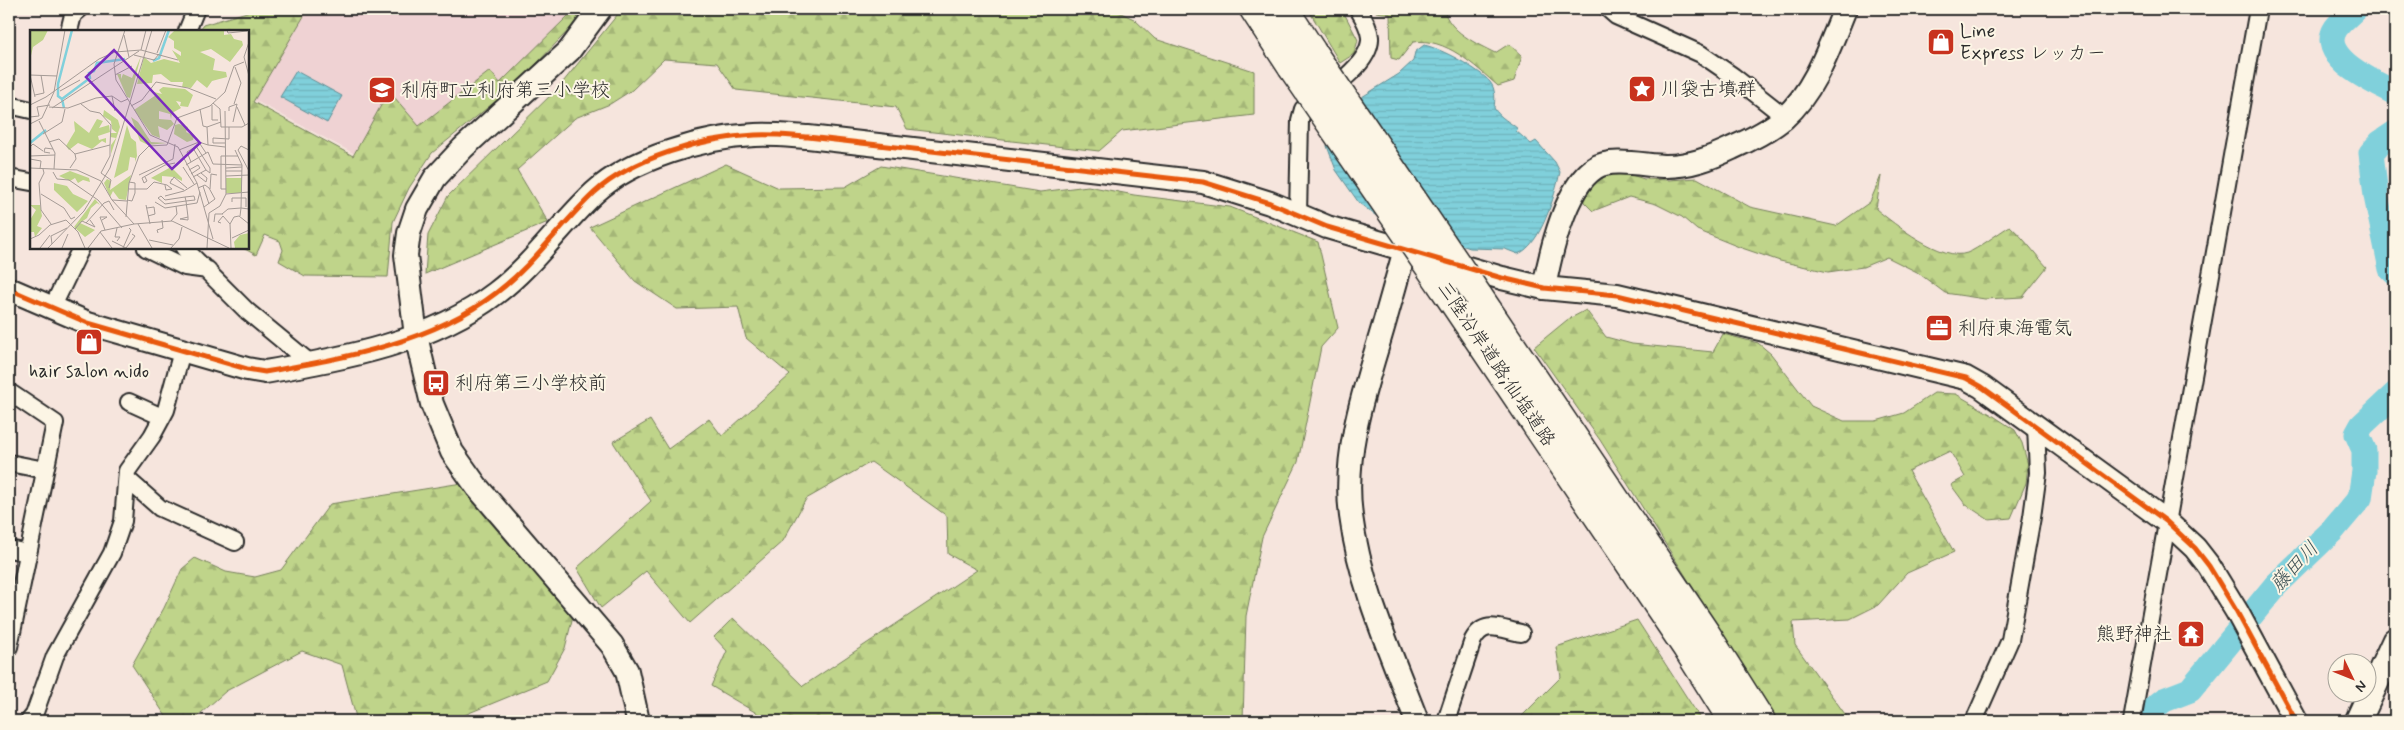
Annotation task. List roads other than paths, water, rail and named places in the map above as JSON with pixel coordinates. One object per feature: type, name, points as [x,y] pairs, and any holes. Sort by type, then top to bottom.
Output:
[{"type":"highway","name":"三陸沿岸道路;仙塩道路","points":[[1254,9],[1302,59],[1478,296],[1674,586],[1761,721]]},
{"type":"highway","name":"三陸沿岸道路;仙塩道路","points":[[1284,9],[1302,59],[1442,285],[1687,648],[1733,721]]},
{"type":"main road","points":[[2358,721],[2395,641]]},
{"type":"street","points":[[69,30],[73,15],[80,9]]},
{"type":"street","points":[[187,30],[196,9]]},
{"type":"street","points":[[600,9],[569,51],[463,148],[426,190],[412,225],[406,255],[416,336],[432,404],[452,452],[477,487],[612,645],[627,671],[638,721]]},
{"type":"street","points":[[1298,215],[1300,120],[1303,109],[1361,63],[1368,50],[1370,38],[1366,24],[1358,9]]},
{"type":"street","points":[[1608,9],[1616,16],[1701,54],[1733,76],[1785,117]]},
{"type":"street","points":[[1544,288],[1551,256],[1574,193],[1588,174],[1596,167],[1604,164],[1664,166],[1696,162],[1711,158],[1767,130],[1785,117],[1808,88],[1845,9]]},
{"type":"street","points":[[2132,721],[2143,672],[2166,521],[2258,9]]},
{"type":"street","points":[[9,105],[30,110]]},
{"type":"street","points":[[9,289],[88,323],[247,369],[266,372],[392,345],[438,328],[496,294],[522,271],[594,194],[610,181],[626,171],[674,151],[720,138],[756,135],[808,137],[1186,180],[1229,188],[1327,227],[1544,288],[1617,295],[1974,381],[2166,521],[2195,548],[2209,566],[2237,612],[2296,721]]},
{"type":"street","points":[[9,178],[30,182]]},
{"type":"street","points":[[52,308],[81,249]]},
{"type":"street","points":[[148,249],[185,267],[208,270]]},
{"type":"street","points":[[185,249],[247,311],[310,363]]},
{"type":"street","points":[[1405,250],[1365,384],[1353,441],[1350,506],[1359,554],[1370,593],[1418,721]]},
{"type":"street","points":[[29,721],[34,715],[55,656],[112,553],[123,521],[127,471],[166,410],[182,351]]},
{"type":"street","points":[[9,392],[55,423],[10,638]]},
{"type":"street","points":[[130,402],[162,417]]},
{"type":"street","points":[[1974,721],[2010,640],[2038,473],[2036,426]]},
{"type":"street","points":[[9,463],[45,470]]},
{"type":"street","points":[[127,479],[160,508],[235,542]]},
{"type":"street","points":[[9,549],[28,553]]},
{"type":"street","points":[[1446,721],[1478,630],[1486,626],[1521,633]]},
{"type":"water","points":[[1424,45],[1440,50],[1485,77],[1490,82],[1494,91],[1494,108],[1496,111],[1518,129],[1516,131],[1531,144],[1536,141],[1555,162],[1560,172],[1551,206],[1540,230],[1534,241],[1518,254],[1505,249],[1470,248],[1379,218],[1359,203],[1336,170],[1327,146],[1329,137],[1357,100],[1399,74],[1413,61],[1415,52]]},
{"type":"water","points":[[296,71],[342,96],[327,123],[280,97]]},
{"type":"waterway","name":"藤田川","points":[[2355,9],[2336,28],[2332,39],[2334,49],[2351,68],[2395,93]]},
{"type":"waterway","name":"藤田川","points":[[2395,133],[2380,143],[2371,153],[2376,196],[2391,269],[2395,273]]},
{"type":"waterway","name":"藤田川","points":[[2152,721],[2154,708],[2164,700],[2190,690],[2276,585],[2333,530],[2360,498],[2364,471],[2364,450],[2357,434],[2362,425],[2395,394]]},
{"type":"place","name":"Line Express レッカー","points":[[1941,42]]},
{"type":"place","name":"川袋古墳群","points":[[1642,89]]},
{"type":"place","name":"利府町立利府第三小学校","points":[[382,90]]},
{"type":"place","name":"利府東海電気","points":[[1939,328]]},
{"type":"place","name":"hair salon nido","points":[[89,342]]},
{"type":"place","name":"利府第三小学校前","points":[[436,383]]},
{"type":"place","name":"熊野神社","points":[[2191,634]]}]
